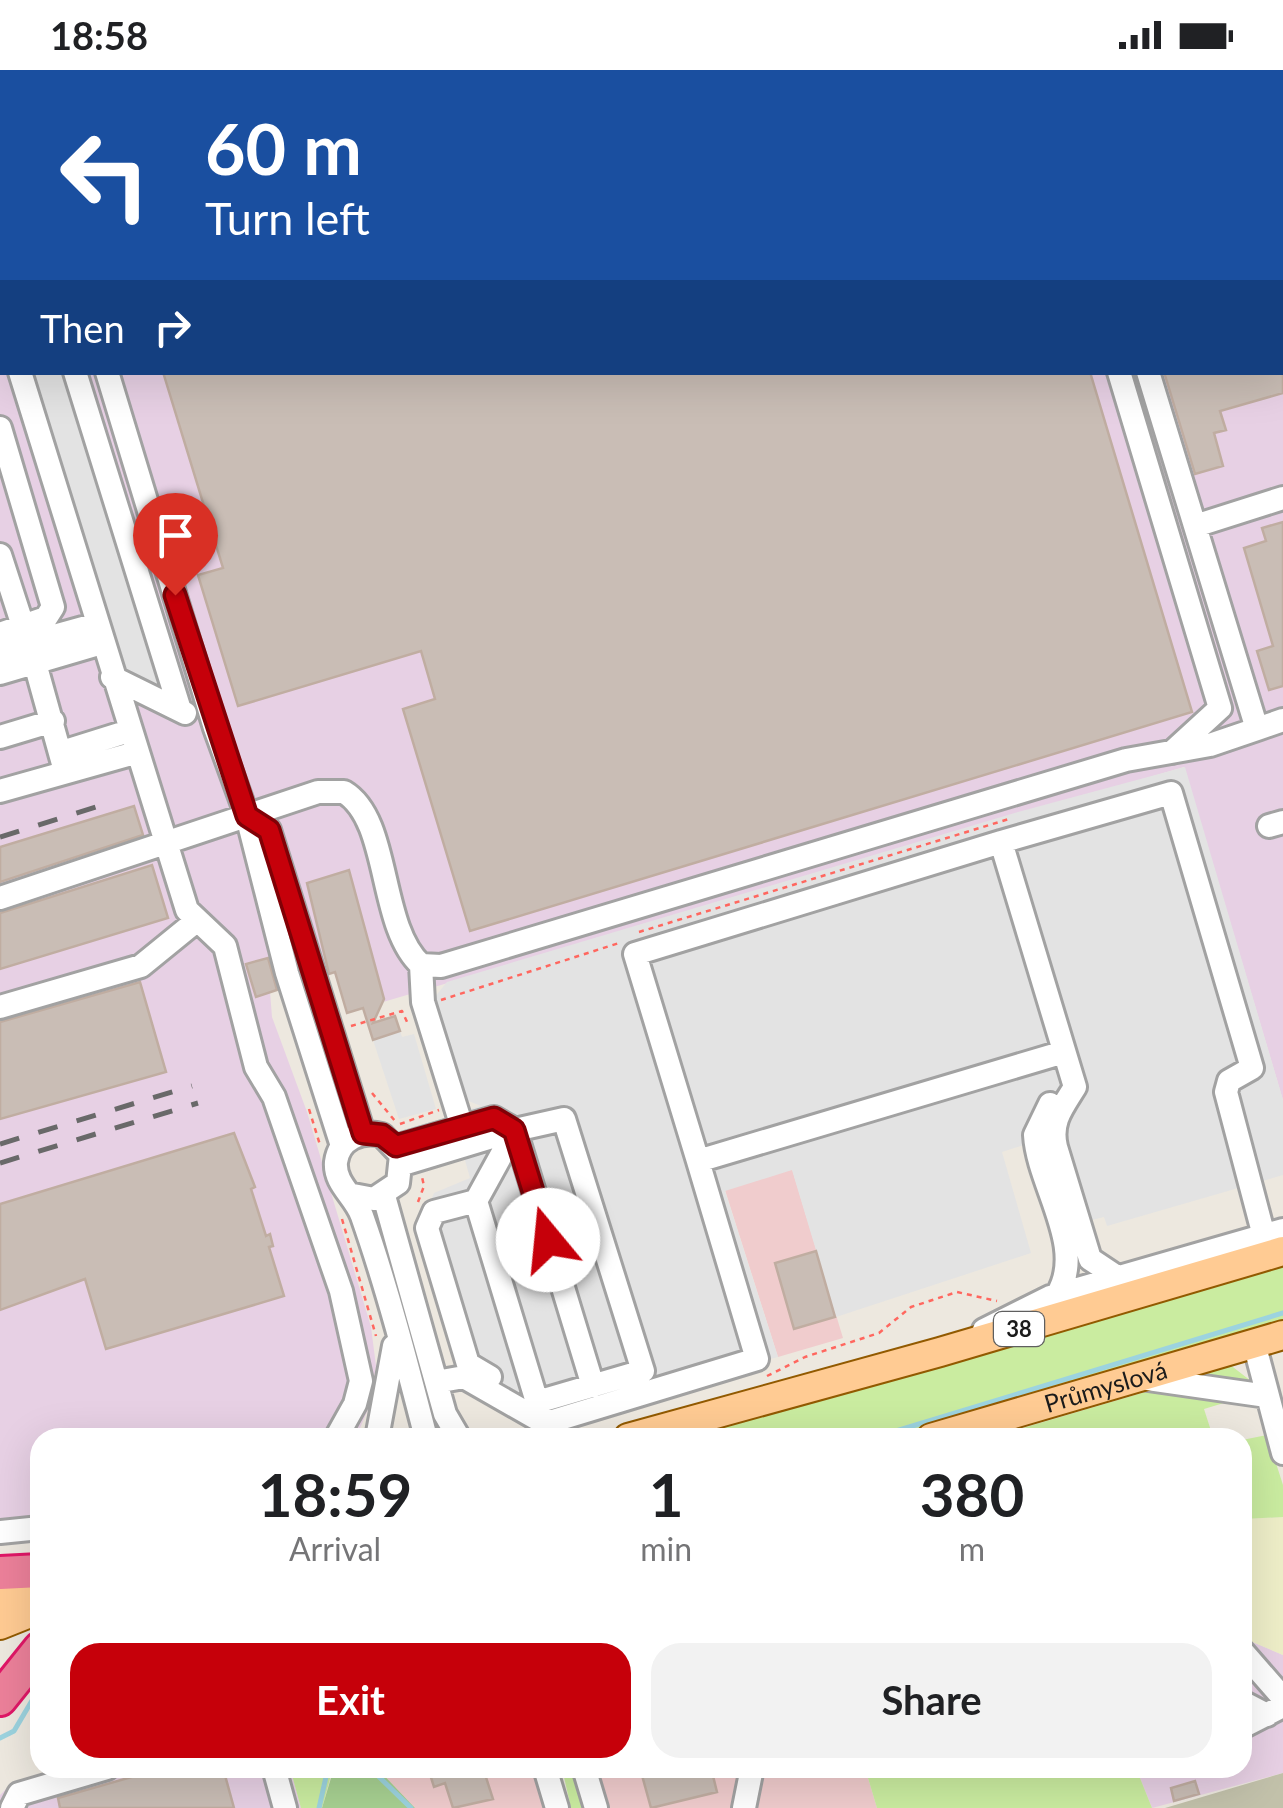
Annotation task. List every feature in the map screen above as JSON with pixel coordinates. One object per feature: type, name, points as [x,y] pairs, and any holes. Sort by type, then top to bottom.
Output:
[{"type":"highway","points":[[0,1573],[30,1572]]},
{"type":"highway","points":[[0,1699],[30,1662]]},
{"type":"main road","name":"38","points":[[666,1428],[940,1352],[1277,1239]]},
{"type":"main road","name":"Průmyslová","points":[[966,1428],[1283,1335]]},
{"type":"main road","points":[[0,1598],[30,1587]]},
{"type":"main road","points":[[0,1625],[30,1613]]},
{"type":"street","points":[[21,375],[187,910],[224,946],[256,1067],[274,1097],[355,1342],[362,1381],[342,1428]]},
{"type":"street","points":[[77,375],[180,710]]},
{"type":"street","points":[[108,375],[215,728],[247,816],[287,973],[342,1146],[336,1173],[353,1196],[423,1428]]},
{"type":"street","points":[[1120,375],[1220,708],[1172,752]]},
{"type":"street","points":[[1149,375],[1257,728]]},
{"type":"street","points":[[0,428],[53,607],[46,618],[11,630],[0,554]]},
{"type":"street","points":[[1195,526],[1283,498]]},
{"type":"street","points":[[0,652],[100,633]]},
{"type":"street","points":[[0,673],[100,633]]},
{"type":"street","points":[[168,672],[197,670]]},
{"type":"street","points":[[38,674],[64,762]]},
{"type":"street","points":[[112,677],[215,728]]},
{"type":"street","points":[[421,965],[441,966],[1108,766],[1283,720]]},
{"type":"street","points":[[0,737],[53,721]]},
{"type":"street","points":[[0,791],[64,762],[132,742]]},
{"type":"street","points":[[0,898],[318,792],[344,792],[363,810],[404,944],[421,965],[424,1002],[462,1127]]},
{"type":"street","points":[[436,1382],[464,1377],[541,1421],[758,1359],[635,954],[1171,794],[1252,1068],[1229,1081],[1226,1092],[1277,1239],[1057,1295],[940,1352]]},
{"type":"street","points":[[247,816],[269,830],[363,1133]]},
{"type":"street","points":[[1001,842],[1075,1086],[1052,1131],[1090,1259],[1117,1278]]},
{"type":"street","points":[[0,1007],[140,966],[196,922]]},
{"type":"street","points":[[1057,1295],[1065,1282],[1068,1256],[1036,1148],[1041,1122],[1068,1063]]},
{"type":"street","points":[[698,1161],[1068,1063]]},
{"type":"street","points":[[399,1145],[494,1118],[514,1130],[593,1386]]},
{"type":"street","points":[[342,1146],[363,1133],[382,1135],[399,1145],[514,1130],[564,1119],[642,1371],[537,1402],[468,1364],[427,1228],[434,1212],[476,1201]]},
{"type":"street","points":[[514,1130],[476,1201],[537,1402]]},
{"type":"street","points":[[353,1196],[384,1196],[398,1182],[399,1145]]},
{"type":"street","points":[[384,1196],[436,1382],[455,1428]]},
{"type":"street","points":[[379,1428],[392,1366],[393,1322]]},
{"type":"street","points":[[1254,1343],[1273,1400],[1283,1453]]},
{"type":"street","points":[[1138,1378],[1273,1400]]},
{"type":"street","points":[[0,1532],[30,1529]]},
{"type":"street","points":[[1252,1666],[1278,1706]]},
{"type":"street","points":[[1252,1703],[1278,1706]]},
{"type":"street","points":[[1252,1721],[1278,1706]]},
{"type":"street","points":[[16,1801],[79,1778]]},
{"type":"street","points":[[277,1778],[285,1808]]},
{"type":"street","points":[[548,1778],[557,1808]]},
{"type":"street","points":[[587,1778],[596,1808]]},
{"type":"street","points":[[744,1808],[750,1778]]},
{"type":"path","points":[[346,1027],[402,1011],[418,1032]]},
{"type":"path","points":[[399,1145],[444,1102]]},
{"type":"path","points":[[752,1378],[879,1334],[912,1307],[957,1292],[994,1302],[1011,1297]]},
{"type":"shaded area","points":[[0,375],[1283,375],[1283,1100],[1184,767],[349,1012],[334,973],[270,992],[272,1017],[307,1112],[371,1327],[376,1366],[370,1405],[360,1428],[30,1428],[30,1539],[0,1541]]},
{"type":"shaded area","points":[[30,375],[84,375],[190,725],[127,695]]},
{"type":"shaded area","points":[[1185,767],[1283,1100],[1283,1175],[1107,1226],[1104,1217],[1092,1220],[1064,1132],[1002,1152],[1031,1253],[836,1317],[792,1170],[725,1191],[778,1357],[551,1415],[484,1383],[421,1223],[434,1193],[470,1178],[452,1114],[481,1106],[466,1100],[457,1086],[433,1009],[434,998],[447,982],[1018,812]]},
{"type":"shaded area","points":[[400,1031],[402,1037],[414,1034],[436,1109],[399,1119],[373,1040]]},
{"type":"shaded area","points":[[792,1169],[843,1338],[778,1357],[725,1190]]},
{"type":"shaded area","points":[[1283,1517],[1283,1655],[1252,1642],[1252,1519]]},
{"type":"shaded area","points":[[1252,1642],[1283,1655],[1283,1773],[1152,1808],[1140,1778],[1252,1778]]},
{"type":"shaded area","points":[[1283,1773],[1283,1808],[1165,1808]]},
{"type":"shaded area","points":[[34,1778],[293,1778],[301,1808],[0,1808],[0,1795],[11,1784]]},
{"type":"shaded area","points":[[386,1778],[536,1778],[544,1808],[415,1808]]},
{"type":"shaded area","points":[[574,1778],[868,1778],[877,1808],[583,1808]]},
{"type":"green space","points":[[1283,1262],[1283,1324],[930,1428],[719,1428],[760,1412]]},
{"type":"green space","points":[[1229,1364],[1251,1381],[1181,1378]]},
{"type":"green space","points":[[1159,1388],[1237,1399],[1204,1409],[1210,1428],[1023,1428]]},
{"type":"green space","points":[[1267,1435],[1283,1485],[1283,1517],[1252,1519],[1252,1438]]},
{"type":"green space","points":[[293,1778],[330,1778],[322,1808],[301,1808]]},
{"type":"green space","points":[[331,1778],[386,1778],[415,1808],[322,1808]]},
{"type":"green space","points":[[564,1778],[574,1778],[583,1808],[571,1808]]},
{"type":"green space","points":[[868,1778],[1140,1778],[1152,1808],[877,1808]]},
{"type":"building","points":[[164,375],[1091,375],[1192,712],[470,931],[403,709],[435,699],[421,651],[238,706],[198,575],[223,568]]},
{"type":"building","points":[[1165,375],[1283,375],[1283,393],[1220,411],[1226,430],[1214,433],[1223,466],[1195,474]]},
{"type":"building","points":[[1283,522],[1283,686],[1269,690],[1257,651],[1273,646],[1244,548],[1266,541],[1262,528]]},
{"type":"building","points":[[134,806],[143,835],[0,882],[0,847]]},
{"type":"building","points":[[152,865],[168,918],[0,969],[0,913]]},
{"type":"building","points":[[349,870],[384,999],[373,1023],[395,1016],[400,1031],[373,1040],[363,1008],[347,1013],[335,972],[329,974],[307,883]]},
{"type":"building","points":[[268,958],[277,990],[256,997],[246,964]]},
{"type":"building","points":[[140,982],[166,1072],[0,1119],[0,1022]]},
{"type":"building","points":[[234,1133],[255,1187],[251,1189],[266,1236],[270,1234],[273,1246],[269,1247],[284,1296],[106,1349],[85,1279],[0,1310],[0,1204]]},
{"type":"building","points":[[816,1251],[835,1317],[794,1329],[775,1263]]},
{"type":"building","points":[[128,1778],[226,1778],[234,1808],[60,1808],[58,1798]]},
{"type":"building","points":[[431,1778],[486,1778],[493,1799],[453,1808],[445,1783],[434,1787]]},
{"type":"building","points":[[643,1778],[714,1778],[717,1792],[651,1808]]},
{"type":"building","points":[[1195,1781],[1199,1794],[1174,1801],[1171,1788]]},
{"type":"waterway","points":[[906,1428],[1283,1313]]},
{"type":"waterway","points":[[0,1738],[14,1731],[30,1704]]},
{"type":"waterway","points":[[319,1808],[326,1778]]},
{"type":"waterway","points":[[380,1778],[411,1808]]},
{"type":"railway","points":[[0,837],[109,803]]},
{"type":"railway","points":[[0,1144],[192,1086]]},
{"type":"railway","points":[[0,1163],[198,1103]]},
{"type":"route","points":[[175,595],[215,728],[247,816],[269,830],[363,1133],[382,1135],[396,1146],[494,1118],[514,1130],[548,1240]]}]
